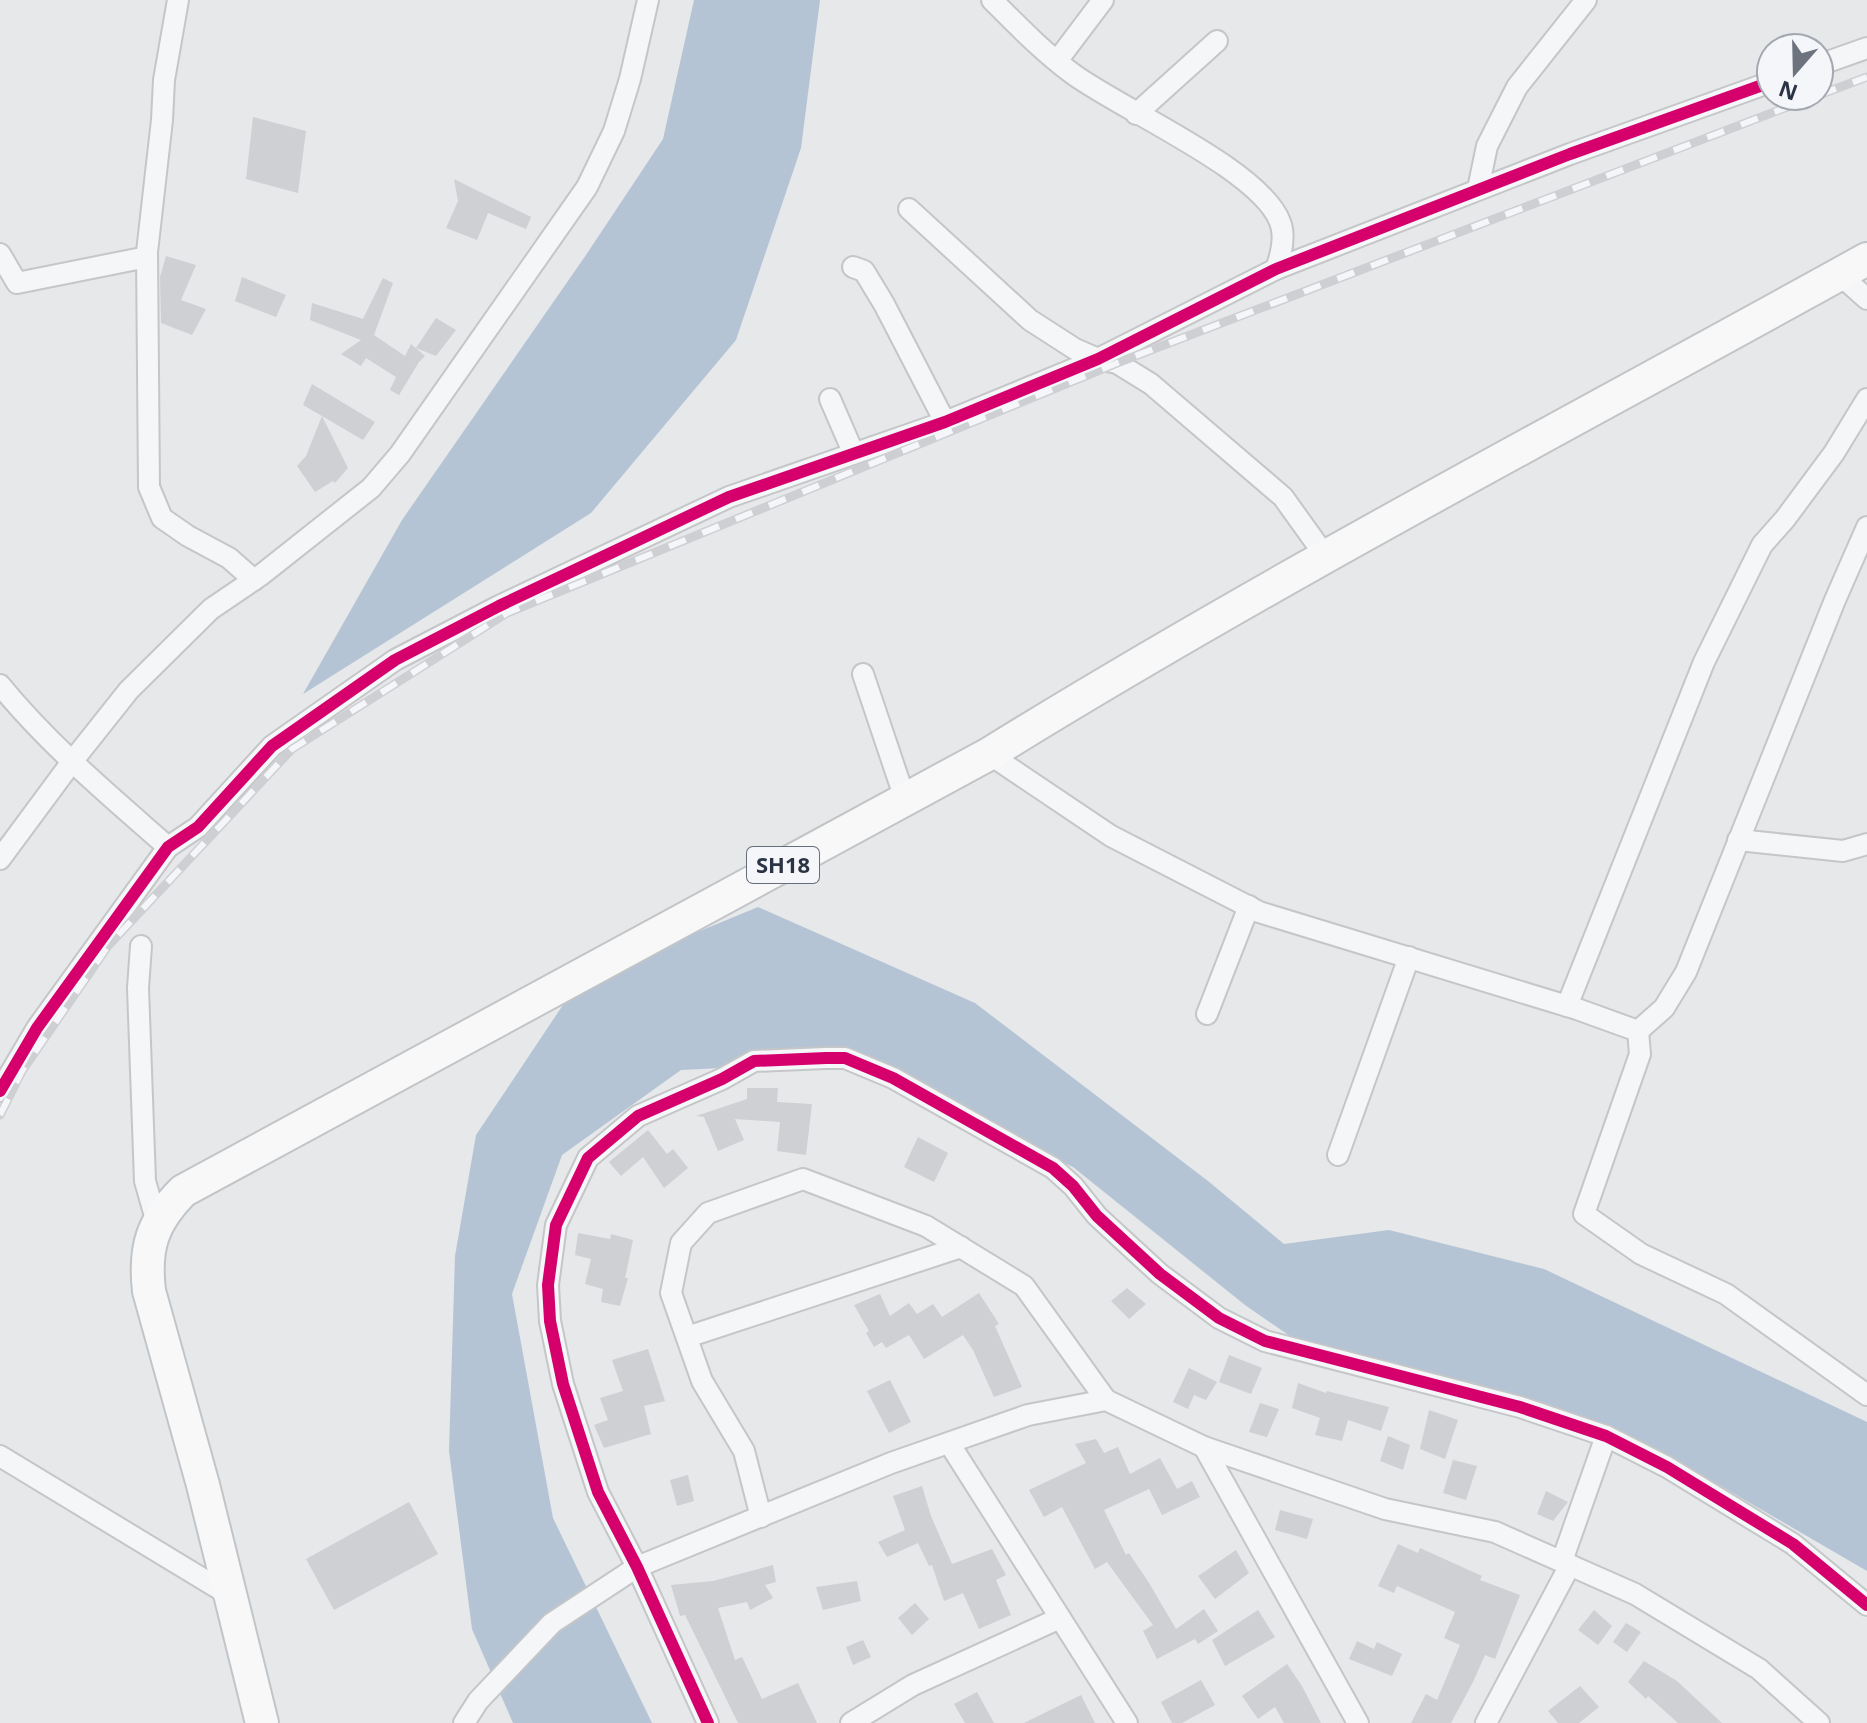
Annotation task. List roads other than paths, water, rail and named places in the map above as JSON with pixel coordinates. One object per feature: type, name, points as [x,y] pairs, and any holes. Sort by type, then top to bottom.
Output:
[{"type":"main road","name":"SH18","points":[[262,1723],[149,1291],[146,1264],[157,1223],[183,1191],[989,754],[1089,692],[1326,557],[1867,259]]},
{"type":"street","points":[[178,0],[164,80],[147,257],[149,487],[162,518],[229,558],[254,580]]},
{"type":"street","points":[[0,859],[129,690],[211,609],[332,522],[371,488],[400,454],[587,187],[614,131],[630,79],[648,0]]},
{"type":"street","points":[[992,0],[1057,61],[1136,114],[1226,166],[1262,194],[1281,222],[1283,250],[1276,269]]},
{"type":"street","points":[[1057,61],[1103,0]]},
{"type":"street","points":[[1478,189],[1487,146],[1517,87],[1586,0]]},
{"type":"street","points":[[1136,114],[1217,41]]},
{"type":"street","points":[[1835,59],[1867,48]]},
{"type":"street","points":[[0,1091],[37,1028],[168,847],[198,827],[272,746],[395,660],[499,606],[729,497],[945,422],[1098,359],[1276,269],[1478,189],[1755,88]]},
{"type":"street","points":[[909,209],[1030,320],[1075,349],[1117,363],[1151,384],[1283,497],[1326,557]]},
{"type":"street","points":[[0,254],[17,283],[147,257]]},
{"type":"street","points":[[853,267],[864,271],[884,304],[945,422]]},
{"type":"street","points":[[1839,274],[1867,299]]},
{"type":"street","points":[[830,399],[853,452]]},
{"type":"street","points":[[1567,1006],[1704,662],[1762,545],[1834,453],[1867,399]]},
{"type":"street","points":[[1638,1031],[1664,1008],[1686,972],[1867,527]]},
{"type":"street","points":[[863,674],[905,799]]},
{"type":"street","points":[[0,685],[71,763],[168,847]]},
{"type":"street","points":[[989,754],[1111,836],[1249,906],[1638,1031]]},
{"type":"street","points":[[1738,840],[1843,851],[1867,844]]},
{"type":"street","points":[[1207,1014],[1249,906]]},
{"type":"street","points":[[141,946],[138,988],[145,1181],[157,1223]]},
{"type":"street","points":[[1338,1155],[1409,957]]},
{"type":"street","points":[[1638,1031],[1640,1054],[1584,1214],[1641,1254],[1726,1294],[1867,1395]]},
{"type":"street","points":[[708,1723],[637,1567],[598,1492],[563,1384],[550,1321],[548,1285],[556,1225],[588,1158],[638,1116],[722,1079],[754,1061],[845,1058],[893,1078],[1053,1168],[1073,1186],[1097,1216],[1160,1274],[1219,1318],[1265,1341],[1520,1407],[1606,1436],[1667,1467],[1793,1544],[1867,1605]]},
{"type":"street","points":[[761,1517],[744,1451],[702,1381],[671,1293],[681,1243],[708,1213],[803,1179],[926,1226],[1024,1286],[1106,1400],[1204,1447],[1385,1509],[1495,1532],[1635,1594],[1759,1669],[1819,1723]]},
{"type":"street","points":[[687,1337],[961,1247]]},
{"type":"street","points":[[464,1723],[478,1701],[552,1623],[637,1567],[891,1463],[1028,1415],[1106,1400]]},
{"type":"street","points":[[1486,1723],[1566,1563],[1606,1436]]},
{"type":"street","points":[[949,1443],[1127,1723]]},
{"type":"street","points":[[1204,1447],[1358,1723]]},
{"type":"street","points":[[0,1456],[231,1596]]},
{"type":"street","points":[[851,1723],[913,1685],[1060,1618]]},
{"type":"water","points":[[694,0],[820,0],[801,148],[736,340],[591,513],[303,694],[402,520],[663,139]]},
{"type":"water","points":[[758,907],[975,1003],[1208,1181],[1284,1244],[1389,1230],[1544,1269],[1867,1422],[1867,1571],[1683,1464],[1333,1366],[1245,1305],[1073,1167],[848,1062],[681,1070],[562,1155],[512,1294],[553,1518],[652,1723],[513,1723],[472,1629],[449,1451],[455,1256],[476,1135],[579,981]]},
{"type":"railway","points":[[1835,89],[1867,77]]},
{"type":"railway","points":[[0,1115],[22,1071],[108,946],[292,749],[507,613],[1117,363],[1774,112]]}]
